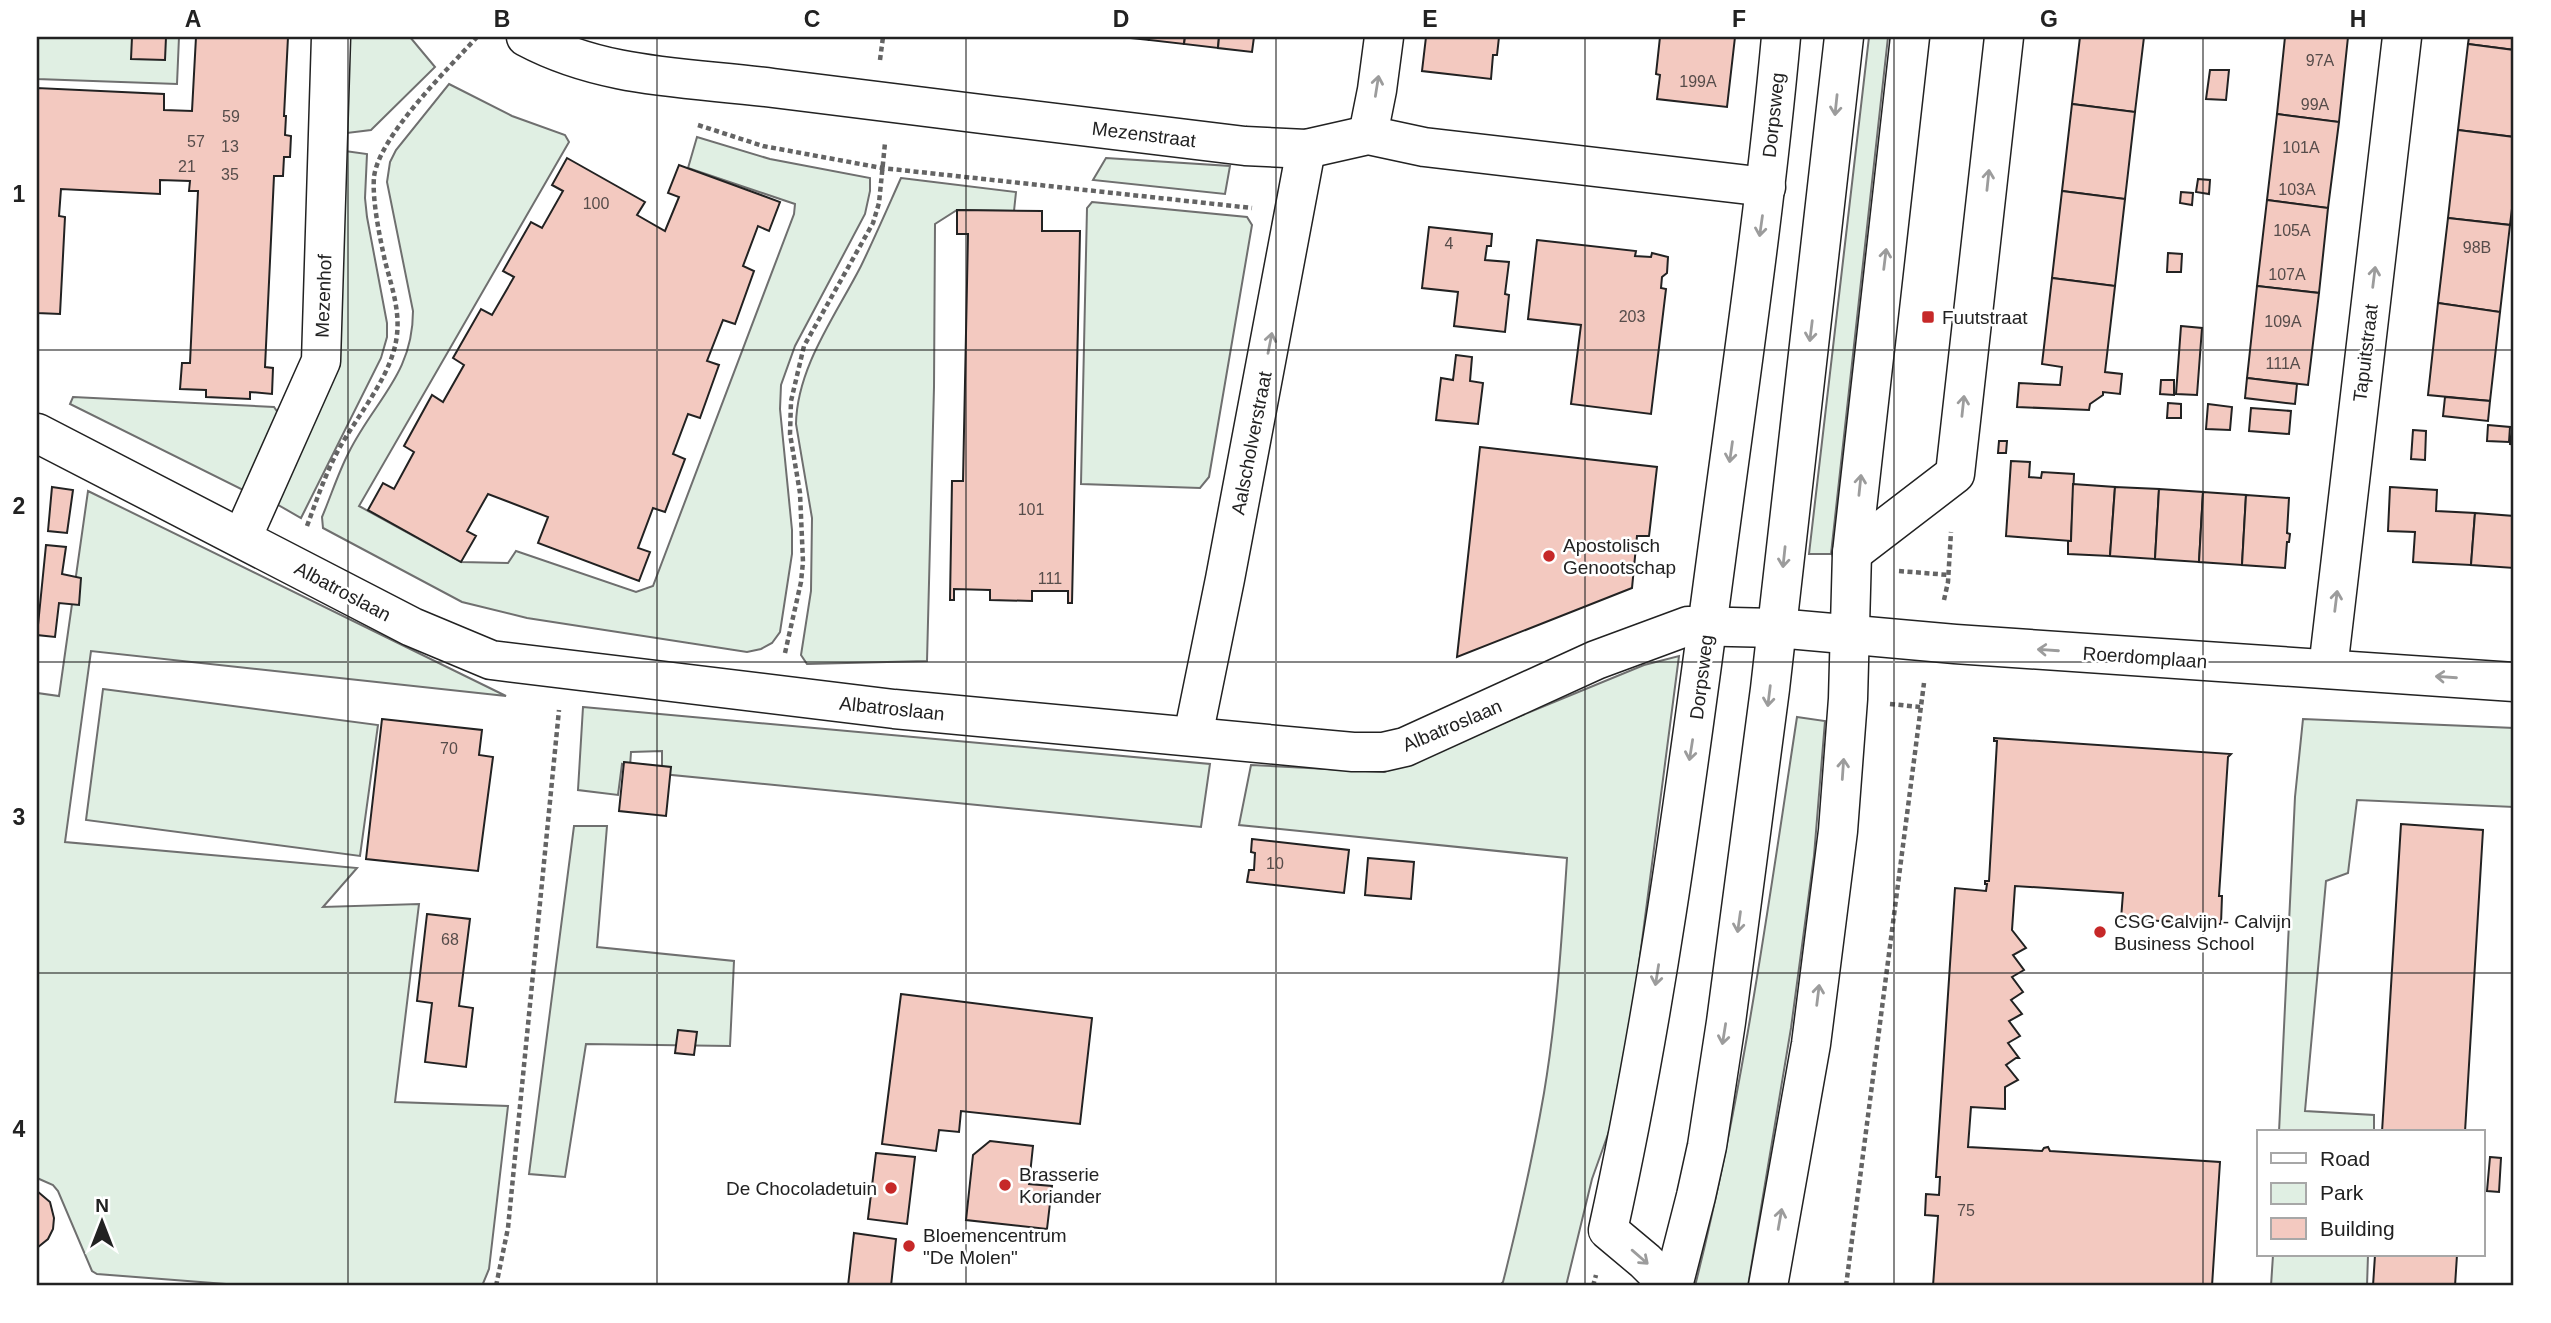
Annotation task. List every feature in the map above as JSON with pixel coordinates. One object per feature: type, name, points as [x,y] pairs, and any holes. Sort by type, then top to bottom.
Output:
[{"type":"street","name":"Mezenhof","points":[[242,538],[321,360],[331,37]]},
{"type":"street","name":"Mezenstraat","points":[[526,37],[572,58],[653,76],[769,87],[888,104],[1245,146],[1306,149],[1368,135],[1424,147],[1766,187]]},
{"type":"street","points":[[1368,135],[1384,37]]},
{"type":"street","name":"Dorpsweg","points":[[1781,37],[1766,187],[1701,686],[1651,1013],[1608,1230],[1671,1286],[1707,1146],[1763,753],[1844,37]]},
{"type":"street","points":[[1768,1286],[1811,1044],[1835,858],[1847,712],[1852,553],[1910,37]]},
{"type":"street","points":[[1852,553],[1955,474],[2004,37]]},
{"type":"street","name":"Tapuitstraat","points":[[2328,668],[2402,37]]},
{"type":"street","name":"Aalscholverstraat","points":[[1193,736],[1306,149]]},
{"type":"street","name":"Albatroslaan","points":[[37,433],[412,627],[491,660],[907,710],[1353,752],[1383,752],[1405,747],[1596,660],[1688,626],[1776,628]]},
{"type":"street","name":"Roerdomplaan","points":[[1776,628],[1934,642],[2514,682]]},
{"type":"path","points":[[292,564],[326,473],[394,352],[399,312],[382,247],[374,191],[374,176],[379,159],[396,130],[477,37]]},
{"type":"path","points":[[775,695],[801,582],[803,562],[800,493],[790,434],[791,401],[804,346],[873,223],[879,203],[888,104]]},
{"type":"path","points":[[687,122],[763,146],[883,168],[1295,213]]},
{"type":"path","points":[[1846,1286],[1922,688],[1948,582],[1955,474]]},
{"type":"path","points":[[496,1286],[508,1228],[563,669]]},
{"type":"green space","points":[[37,37],[179,37],[177,84],[37,79]]},
{"type":"green space","points":[[350,37],[410,37],[435,67],[371,130],[347,133],[342,128]]},
{"type":"green space","points":[[1869,37],[1888,37],[1831,554],[1809,554]]},
{"type":"green space","points":[[449,84],[512,116],[565,135],[569,142],[359,506],[461,562],[508,563],[516,551],[636,592],[653,586],[794,214],[795,204],[688,168],[697,137],[770,159],[870,178],[865,214],[795,346],[781,385],[780,409],[792,554],[780,632],[772,643],[747,652],[527,618],[462,602],[323,528],[322,517],[345,460],[400,370],[411,333],[413,311],[387,182],[390,162],[396,150]]},
{"type":"green space","points":[[345,151],[367,154],[367,217],[387,323],[387,337],[381,358],[301,518],[273,502]]},
{"type":"green space","points":[[1106,158],[1230,166],[1225,194],[1093,180]]},
{"type":"green space","points":[[901,178],[1016,192],[1014,211],[957,210],[935,224],[927,661],[807,664],[801,655],[811,591],[812,518],[796,424],[798,403],[810,362],[861,266]]},
{"type":"green space","points":[[1092,202],[1247,217],[1252,225],[1209,477],[1200,488],[1081,484],[1087,208]]},
{"type":"green space","points":[[73,397],[274,407],[285,423],[243,490],[70,404]]},
{"type":"green space","points":[[88,491],[506,696],[91,651],[65,842],[357,868],[323,907],[419,904],[395,1102],[508,1106],[489,1269],[482,1286],[252,1286],[97,1274],[92,1271],[58,1191],[53,1185],[37,1178],[37,693],[59,696]]},
{"type":"green space","points":[[1679,656],[1622,1095],[1592,1179],[1566,1286],[1499,1286],[1503,1282],[1515,1235],[1549,1064],[1567,858],[1239,825],[1251,765],[1384,772],[1644,665]]},
{"type":"green space","points":[[103,689],[378,725],[360,856],[86,820]]},
{"type":"green space","points":[[583,707],[1210,764],[1201,827],[662,774],[662,751],[631,752],[630,767],[622,764],[618,795],[578,790]]},
{"type":"green space","points":[[1797,717],[1825,721],[1814,856],[1791,1028],[1748,1286],[1695,1286],[1740,1074]]},
{"type":"green space","points":[[2303,719],[2514,728],[2514,807],[2357,800],[2348,873],[2326,881],[2305,1111],[2374,1115],[2374,1130],[2279,1130],[2295,797]]},
{"type":"green space","points":[[574,826],[607,826],[597,947],[734,961],[730,1046],[586,1044],[565,1177],[529,1174]]},
{"type":"green space","points":[[2273,1256],[2368,1256],[2367,1286],[2271,1286]]},
{"type":"building","points":[[132,37],[166,37],[165,60],[131,59]]},
{"type":"building","points":[[196,37],[288,37],[284,116],[285,135],[291,136],[290,157],[284,157],[283,176],[274,176],[265,367],[273,368],[272,394],[250,392],[250,399],[206,397],[206,390],[180,389],[182,363],[190,363],[198,191],[189,191],[190,181],[160,180],[160,194],[61,189],[59,216],[65,217],[60,314],[37,313],[37,88],[164,94],[164,110],[192,111]]},
{"type":"building","points":[[1121,37],[1150,37],[1149,40]]},
{"type":"building","points":[[1150,37],[1185,37],[1184,44],[1149,40]]},
{"type":"building","points":[[1185,37],[1219,37],[1218,48],[1184,44]]},
{"type":"building","points":[[1219,37],[1254,37],[1252,52],[1218,48]]},
{"type":"building","points":[[1426,37],[1499,37],[1497,55],[1493,55],[1491,79],[1422,71]]},
{"type":"building","points":[[1660,37],[1735,37],[1727,107],[1657,99],[1660,75],[1656,74]]},
{"type":"building","points":[[2080,37],[2144,37],[2135,112],[2072,104]]},
{"type":"building","points":[[2285,37],[2348,37],[2339,122],[2277,114]]},
{"type":"building","points":[[2469,37],[2514,37],[2514,50],[2468,44]]},
{"type":"building","points":[[2468,44],[2514,50],[2514,137],[2458,130]]},
{"type":"building","points":[[2210,70],[2229,70],[2226,100],[2206,99]]},
{"type":"building","points":[[2072,104],[2135,112],[2125,199],[2062,191]]},
{"type":"building","points":[[2277,114],[2339,122],[2328,208],[2267,200]]},
{"type":"building","points":[[2458,130],[2514,137],[2514,192],[2510,225],[2448,218]]},
{"type":"building","points":[[567,158],[645,202],[637,215],[665,231],[679,197],[668,193],[679,165],[780,202],[769,231],[758,226],[743,266],[754,271],[735,324],[723,320],[707,361],[719,365],[700,418],[688,414],[673,454],[685,459],[665,512],[653,508],[638,548],[650,552],[639,581],[538,543],[548,517],[488,494],[467,531],[476,536],[461,562],[368,510],[383,483],[394,489],[414,452],[404,446],[432,395],[443,402],[464,365],[453,358],[481,309],[492,315],[514,277],[503,271],[531,222],[542,228],[563,191],[552,185]]},
{"type":"building","points":[[2198,179],[2210,180],[2209,194],[2196,192]]},
{"type":"building","points":[[2062,191],[2125,199],[2115,286],[2052,278]]},
{"type":"building","points":[[2181,192],[2193,193],[2192,205],[2180,203]]},
{"type":"building","points":[[2267,200],[2328,208],[2319,293],[2257,286]]},
{"type":"building","points":[[957,210],[1042,211],[1042,231],[1080,231],[1072,603],[1068,603],[1068,591],[1032,591],[1032,601],[990,600],[990,590],[954,589],[954,600],[950,600],[952,481],[963,481],[968,234],[957,234]]},
{"type":"building","points":[[2448,218],[2510,225],[2500,312],[2438,303]]},
{"type":"building","points":[[1429,227],[1492,234],[1491,246],[1487,246],[1485,260],[1509,262],[1505,294],[1509,295],[1505,332],[1454,326],[1458,292],[1422,288]]},
{"type":"building","points":[[1537,240],[1636,251],[1635,256],[1651,257],[1652,253],[1668,257],[1667,273],[1662,277],[1661,288],[1666,289],[1651,414],[1571,404],[1581,325],[1528,319]]},
{"type":"building","points":[[2168,253],[2182,254],[2181,272],[2167,272]]},
{"type":"building","points":[[2052,278],[2115,286],[2105,372],[2122,374],[2120,394],[2103,392],[2103,395],[2090,404],[2089,410],[2017,407],[2019,383],[2060,385],[2062,367],[2042,364]]},
{"type":"building","points":[[2257,286],[2319,293],[2308,385],[2247,378]]},
{"type":"building","points":[[2438,303],[2500,312],[2490,401],[2428,395]]},
{"type":"building","points":[[2181,326],[2202,328],[2197,395],[2176,394]]},
{"type":"building","points":[[1456,355],[1472,357],[1470,381],[1483,383],[1478,424],[1436,420],[1441,378],[1453,380]]},
{"type":"building","points":[[2247,378],[2297,384],[2295,404],[2245,398]]},
{"type":"building","points":[[2161,380],[2174,380],[2174,395],[2160,394]]},
{"type":"building","points":[[2445,397],[2490,401],[2488,421],[2443,416]]},
{"type":"building","points":[[2168,403],[2181,404],[2181,418],[2167,418]]},
{"type":"building","points":[[2208,404],[2232,407],[2230,430],[2206,429]]},
{"type":"building","points":[[2251,408],[2291,411],[2289,434],[2249,431]]},
{"type":"building","points":[[2488,425],[2510,427],[2509,442],[2487,441]]},
{"type":"building","points":[[2514,429],[2514,445],[2510,444]]},
{"type":"building","points":[[2413,430],[2426,431],[2425,460],[2411,459]]},
{"type":"building","points":[[1999,441],[2007,441],[2006,453],[1998,453]]},
{"type":"building","points":[[1480,447],[1657,467],[1649,536],[1637,536],[1632,588],[1457,657]]},
{"type":"building","points":[[2011,461],[2030,462],[2029,477],[2041,478],[2042,472],[2074,474],[2071,541],[2006,536]]},
{"type":"building","points":[[2073,484],[2115,487],[2110,556],[2068,554]]},
{"type":"building","points":[[52,487],[73,490],[67,533],[48,531]]},
{"type":"building","points":[[2115,487],[2159,489],[2155,559],[2110,556]]},
{"type":"building","points":[[2390,487],[2437,490],[2436,511],[2475,513],[2471,565],[2413,562],[2415,532],[2388,531]]},
{"type":"building","points":[[2159,489],[2203,492],[2199,562],[2155,559]]},
{"type":"building","points":[[2203,492],[2246,495],[2242,565],[2199,562]]},
{"type":"building","points":[[2246,495],[2289,498],[2287,533],[2290,534],[2285,568],[2242,565]]},
{"type":"building","points":[[2475,513],[2514,516],[2514,568],[2471,565]]},
{"type":"building","points":[[46,545],[66,547],[62,574],[81,578],[79,605],[59,603],[55,637],[37,635]]},
{"type":"building","points":[[382,719],[482,730],[479,755],[493,757],[478,871],[366,859]]},
{"type":"building","points":[[1994,738],[2231,754],[2228,757],[2219,896],[2222,896],[2221,924],[2121,919],[2123,893],[2015,886],[2012,930],[2026,948],[2013,955],[2024,970],[2012,977],[2023,992],[2011,1000],[2022,1014],[2009,1021],[2020,1036],[2008,1043],[2019,1058],[2006,1065],[2018,1080],[2005,1087],[2005,1109],[1971,1107],[1968,1147],[2042,1151],[2048,1147],[2050,1151],[2220,1162],[2212,1286],[1933,1286],[1938,1216],[1925,1215],[1926,1194],[1939,1195],[1940,1177],[1936,1177],[1955,888],[1986,891],[1985,881],[1989,881],[1997,741],[1994,741]]},
{"type":"building","points":[[624,762],[671,767],[666,816],[619,811]]},
{"type":"building","points":[[2401,824],[2483,830],[2465,1130],[2382,1130]]},
{"type":"building","points":[[1252,839],[1349,850],[1344,893],[1247,882],[1249,870],[1254,870]]},
{"type":"building","points":[[1368,858],[1414,862],[1411,899],[1365,895]]},
{"type":"building","points":[[427,914],[470,919],[459,1006],[473,1008],[466,1067],[425,1062],[432,1003],[417,1001]]},
{"type":"building","points":[[901,994],[1092,1018],[1080,1124],[961,1111],[959,1132],[939,1130],[936,1151],[882,1144]]},
{"type":"building","points":[[678,1030],[697,1032],[694,1055],[675,1053]]},
{"type":"building","name":"Brasserie Koriander","points":[[990,1141],[1033,1146],[1029,1184],[1052,1186],[1047,1229],[966,1220],[973,1155]]},
{"type":"building","name":"De Chocoladetuin","points":[[876,1153],[915,1157],[907,1224],[868,1219]]},
{"type":"building","points":[[2490,1157],[2501,1158],[2499,1192],[2487,1191]]},
{"type":"building","points":[[37,1191],[50,1202],[54,1218],[48,1239],[37,1248]]},
{"type":"building","points":[[854,1233],[896,1239],[891,1286],[848,1286]]},
{"type":"building","points":[[2375,1256],[2457,1256],[2455,1286],[2373,1286]]},
{"type":"place","name":"Fuutstraat","points":[[1928,317]]},
{"type":"place","name":"Apostolisch Genootschap","points":[[1549,556]]},
{"type":"place","name":"CSG Calvijn - Calvijn Business School","points":[[2100,932]]},
{"type":"place","name":"Brasserie Koriander","points":[[1005,1185]]},
{"type":"place","name":"De Chocoladetuin","points":[[891,1188]]},
{"type":"place","name":"Bloemencentrum \"De Molen\"","points":[[909,1246]]}]
